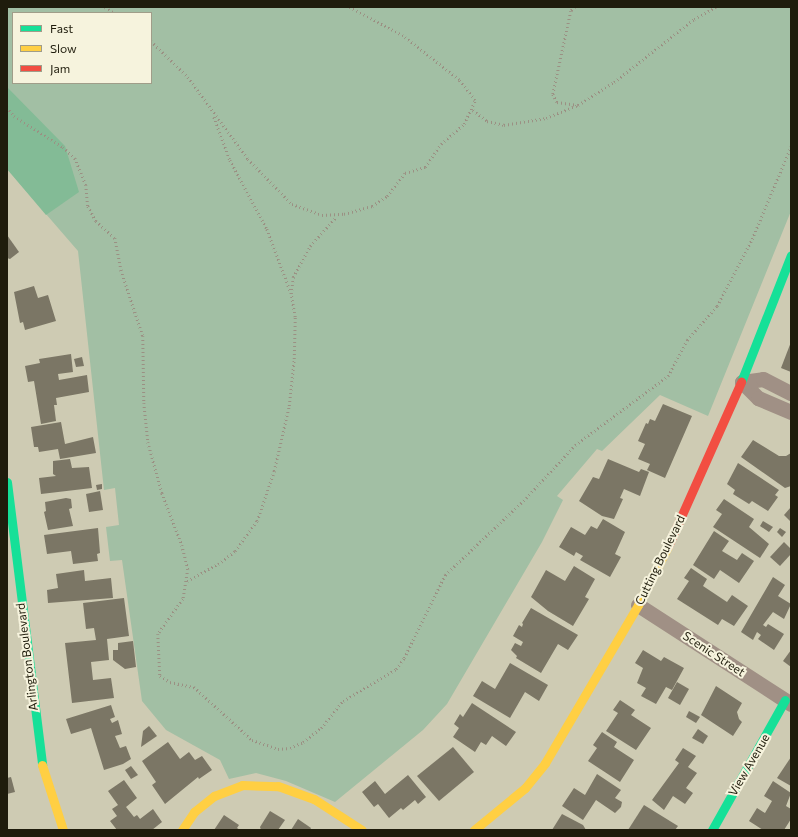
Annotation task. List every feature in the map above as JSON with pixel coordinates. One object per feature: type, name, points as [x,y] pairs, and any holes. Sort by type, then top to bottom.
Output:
[{"type":"street","name":"Cutting Boulevard","points":[[474,830],[525,788],[545,763],[638,605],[665,554],[742,382],[791,255]]},
{"type":"street","points":[[742,382],[763,379],[791,393]]},
{"type":"street","points":[[742,382],[758,398],[791,412]]},
{"type":"street","name":"Arlington Boulevard","points":[[7,482],[38,743],[42,766],[63,830]]},
{"type":"street","name":"Scenic Street","points":[[638,605],[788,702]]},
{"type":"street","name":"View Avenue","points":[[712,830],[788,702]]},
{"type":"street","points":[[182,830],[194,812],[214,796],[242,785],[278,786],[314,799],[362,830]]},
{"type":"path","points":[[152,42],[188,77],[213,114],[248,159],[292,204],[309,212],[337,216],[367,208],[387,196],[405,173],[425,167],[441,144],[464,124],[473,110],[475,100],[459,80],[403,36],[349,7]]},
{"type":"path","points":[[575,7],[571,11],[553,94],[557,102],[578,105]]},
{"type":"path","points":[[473,110],[487,121],[504,125],[538,120],[578,105],[614,82],[694,20],[716,7]]},
{"type":"path","points":[[7,106],[14,116],[63,147],[75,158],[86,185],[88,206],[96,221],[115,238],[121,270],[143,336],[144,403],[150,448],[162,494],[186,558],[187,581],[181,603],[162,626],[158,634],[160,676],[167,681],[189,686],[200,692],[258,744],[284,749],[298,746],[312,736],[343,701],[396,669],[404,658],[445,575],[526,498],[575,446],[668,376],[687,340],[717,306],[755,232],[791,146]]},
{"type":"path","points":[[187,581],[218,564],[235,551],[257,521],[266,497],[289,406],[295,317],[291,294],[267,229],[230,160],[213,114]]},
{"type":"path","points":[[291,294],[299,263],[319,233],[337,216]]},
{"type":"green space","points":[[7,7],[791,7],[791,211],[708,416],[660,395],[602,451],[597,449],[557,496],[563,500],[542,542],[447,704],[423,730],[335,802],[286,781],[256,773],[229,779],[220,760],[166,730],[142,701],[122,560],[110,561],[106,527],[119,525],[115,488],[104,490],[78,251],[7,169]]},
{"type":"green space","points":[[7,87],[65,146],[79,192],[46,215],[7,169]]},
{"type":"building","points":[[7,235],[19,252],[10,259],[7,258]]},
{"type":"building","points":[[34,286],[38,298],[48,295],[56,321],[25,330],[23,322],[20,323],[14,292]]},
{"type":"building","points":[[791,342],[791,372],[781,368]]},
{"type":"building","points":[[71,354],[73,372],[58,374],[59,380],[87,375],[89,392],[56,398],[57,405],[54,405],[56,421],[41,424],[34,381],[28,382],[25,366],[40,363],[39,359]]},
{"type":"building","points":[[82,357],[84,366],[76,367],[74,359]]},
{"type":"building","points":[[663,404],[692,416],[665,478],[647,470],[650,464],[638,459],[645,444],[638,441],[646,423],[648,424],[650,419],[655,421]]},
{"type":"building","points":[[61,422],[65,444],[93,437],[96,453],[60,459],[58,449],[39,452],[38,447],[34,447],[31,427]]},
{"type":"building","points":[[753,440],[779,456],[786,456],[791,453],[791,486],[785,488],[741,457]]},
{"type":"building","points":[[70,459],[72,468],[89,467],[92,488],[41,494],[39,478],[56,476],[53,474],[53,461]]},
{"type":"building","points":[[608,459],[639,472],[641,469],[649,472],[640,496],[624,489],[620,498],[623,499],[614,519],[602,516],[579,501],[593,477],[599,479]]},
{"type":"building","points":[[738,463],[779,490],[775,495],[778,497],[768,511],[752,501],[749,504],[733,494],[735,490],[727,484]]},
{"type":"building","points":[[102,484],[102,489],[97,490],[96,485]]},
{"type":"building","points":[[100,491],[103,510],[89,512],[86,494]]},
{"type":"building","points":[[66,498],[71,499],[72,508],[69,509],[73,526],[48,530],[44,512],[46,511],[45,502]]},
{"type":"building","points":[[724,499],[754,519],[749,527],[769,544],[760,558],[713,527],[722,514],[716,510]]},
{"type":"building","points":[[791,507],[791,522],[784,515]]},
{"type":"building","points":[[603,519],[625,532],[615,554],[621,557],[610,577],[580,560],[583,556],[576,552],[574,556],[559,547],[571,527],[585,535],[591,526],[597,529]]},
{"type":"building","points":[[763,521],[773,527],[769,532],[760,526]]},
{"type":"building","points":[[98,528],[100,553],[97,554],[98,561],[73,564],[71,551],[47,554],[44,535]]},
{"type":"building","points":[[780,528],[786,532],[782,537],[777,532]]},
{"type":"building","points":[[714,531],[729,541],[722,551],[737,560],[742,553],[754,561],[739,583],[720,570],[714,579],[693,565]]},
{"type":"building","points":[[784,542],[791,549],[791,554],[780,566],[770,557]]},
{"type":"building","points":[[574,566],[595,579],[585,597],[589,599],[573,626],[548,611],[531,597],[546,570],[565,581]]},
{"type":"building","points":[[691,568],[707,579],[703,586],[727,602],[732,595],[748,606],[734,626],[722,619],[718,625],[677,599],[689,581],[684,578]]},
{"type":"building","points":[[84,570],[85,581],[111,578],[113,598],[48,603],[47,590],[58,588],[56,574]]},
{"type":"building","points":[[773,577],[785,585],[778,596],[791,604],[784,619],[773,612],[763,625],[766,627],[768,624],[784,634],[774,650],[758,639],[761,635],[757,632],[753,640],[741,632]]},
{"type":"building","points":[[124,598],[129,636],[107,639],[109,660],[91,662],[93,680],[111,678],[114,698],[72,703],[65,643],[96,640],[94,628],[86,629],[83,603]]},
{"type":"building","points":[[531,608],[578,635],[568,650],[558,644],[541,673],[516,658],[517,656],[511,650],[515,643],[521,646],[523,642],[513,636],[519,625],[522,627],[522,623]]},
{"type":"building","points":[[133,641],[136,667],[125,669],[113,660],[113,650],[118,650],[118,643]]},
{"type":"building","points":[[643,650],[661,661],[664,657],[684,668],[672,690],[666,687],[656,704],[641,696],[646,688],[637,683],[643,668],[635,663]]},
{"type":"building","points":[[791,650],[791,667],[783,661]]},
{"type":"building","points":[[510,663],[548,685],[539,701],[525,692],[510,718],[473,696],[482,681],[495,689]]},
{"type":"building","points":[[677,682],[689,689],[680,705],[668,698]]},
{"type":"building","points":[[716,686],[742,703],[737,712],[739,719],[742,722],[733,736],[701,715]]},
{"type":"building","points":[[620,700],[635,710],[631,715],[651,728],[636,750],[606,731],[618,713],[613,710]]},
{"type":"building","points":[[472,703],[516,732],[506,746],[492,736],[486,745],[481,742],[475,752],[453,737],[459,728],[454,724],[460,714],[463,717]]},
{"type":"building","points":[[111,705],[115,717],[110,719],[112,723],[118,720],[122,734],[115,736],[120,748],[126,746],[131,759],[123,764],[104,770],[91,728],[71,734],[66,719]]},
{"type":"building","points":[[689,711],[700,717],[696,723],[686,717]]},
{"type":"building","points":[[149,726],[157,736],[141,747],[143,731]]},
{"type":"building","points":[[698,729],[708,736],[703,744],[692,738]]},
{"type":"building","points":[[602,732],[617,742],[614,747],[634,760],[620,782],[588,761],[597,748],[593,745]]},
{"type":"building","points":[[168,742],[180,759],[189,752],[195,760],[202,756],[212,770],[199,779],[198,777],[165,804],[152,785],[156,782],[142,761]]},
{"type":"building","points":[[453,747],[474,772],[439,801],[417,776]]},
{"type":"building","points":[[683,748],[696,756],[688,767],[697,773],[686,788],[693,793],[685,804],[673,796],[664,810],[652,800],[679,763],[675,760]]},
{"type":"building","points":[[791,757],[791,786],[777,778]]},
{"type":"building","points":[[131,766],[138,775],[131,779],[125,770]]},
{"type":"building","points":[[597,774],[621,790],[615,798],[622,802],[621,807],[615,813],[596,800],[583,820],[562,806],[574,788],[585,795]]},
{"type":"building","points":[[408,775],[426,797],[418,804],[415,800],[403,810],[401,808],[389,818],[378,804],[374,807],[362,792],[375,781],[385,794]]},
{"type":"building","points":[[11,777],[15,792],[7,794],[7,778]]},
{"type":"building","points":[[124,780],[137,798],[126,807],[134,817],[137,815],[140,819],[153,809],[162,822],[152,830],[117,830],[110,821],[117,816],[112,809],[118,805],[108,791]]},
{"type":"building","points":[[773,781],[791,793],[786,806],[791,809],[791,819],[784,830],[763,830],[749,821],[757,808],[765,813],[772,801],[764,796]]},
{"type":"building","points":[[644,805],[678,826],[675,830],[628,830]]},
{"type":"building","points":[[270,811],[285,820],[278,830],[261,830],[260,827]]},
{"type":"building","points":[[562,814],[583,825],[586,830],[552,830]]},
{"type":"building","points":[[224,815],[239,825],[237,828],[240,830],[214,830]]},
{"type":"building","points":[[298,819],[311,828],[310,830],[291,830]]},
{"type":"traffic: fast","points":[[741,382],[791,255]]},
{"type":"traffic: fast","points":[[7,482],[42,765]]},
{"type":"traffic: fast","points":[[712,830],[785,700]]},
{"type":"traffic: slow","points":[[474,830],[525,788],[545,763],[638,605],[668,546]]},
{"type":"traffic: slow","points":[[42,765],[63,830]]},
{"type":"traffic: slow","points":[[182,830],[194,812],[214,796],[242,785],[278,786],[314,799],[362,830]]},
{"type":"traffic: jam","points":[[668,546],[741,382]]}]
